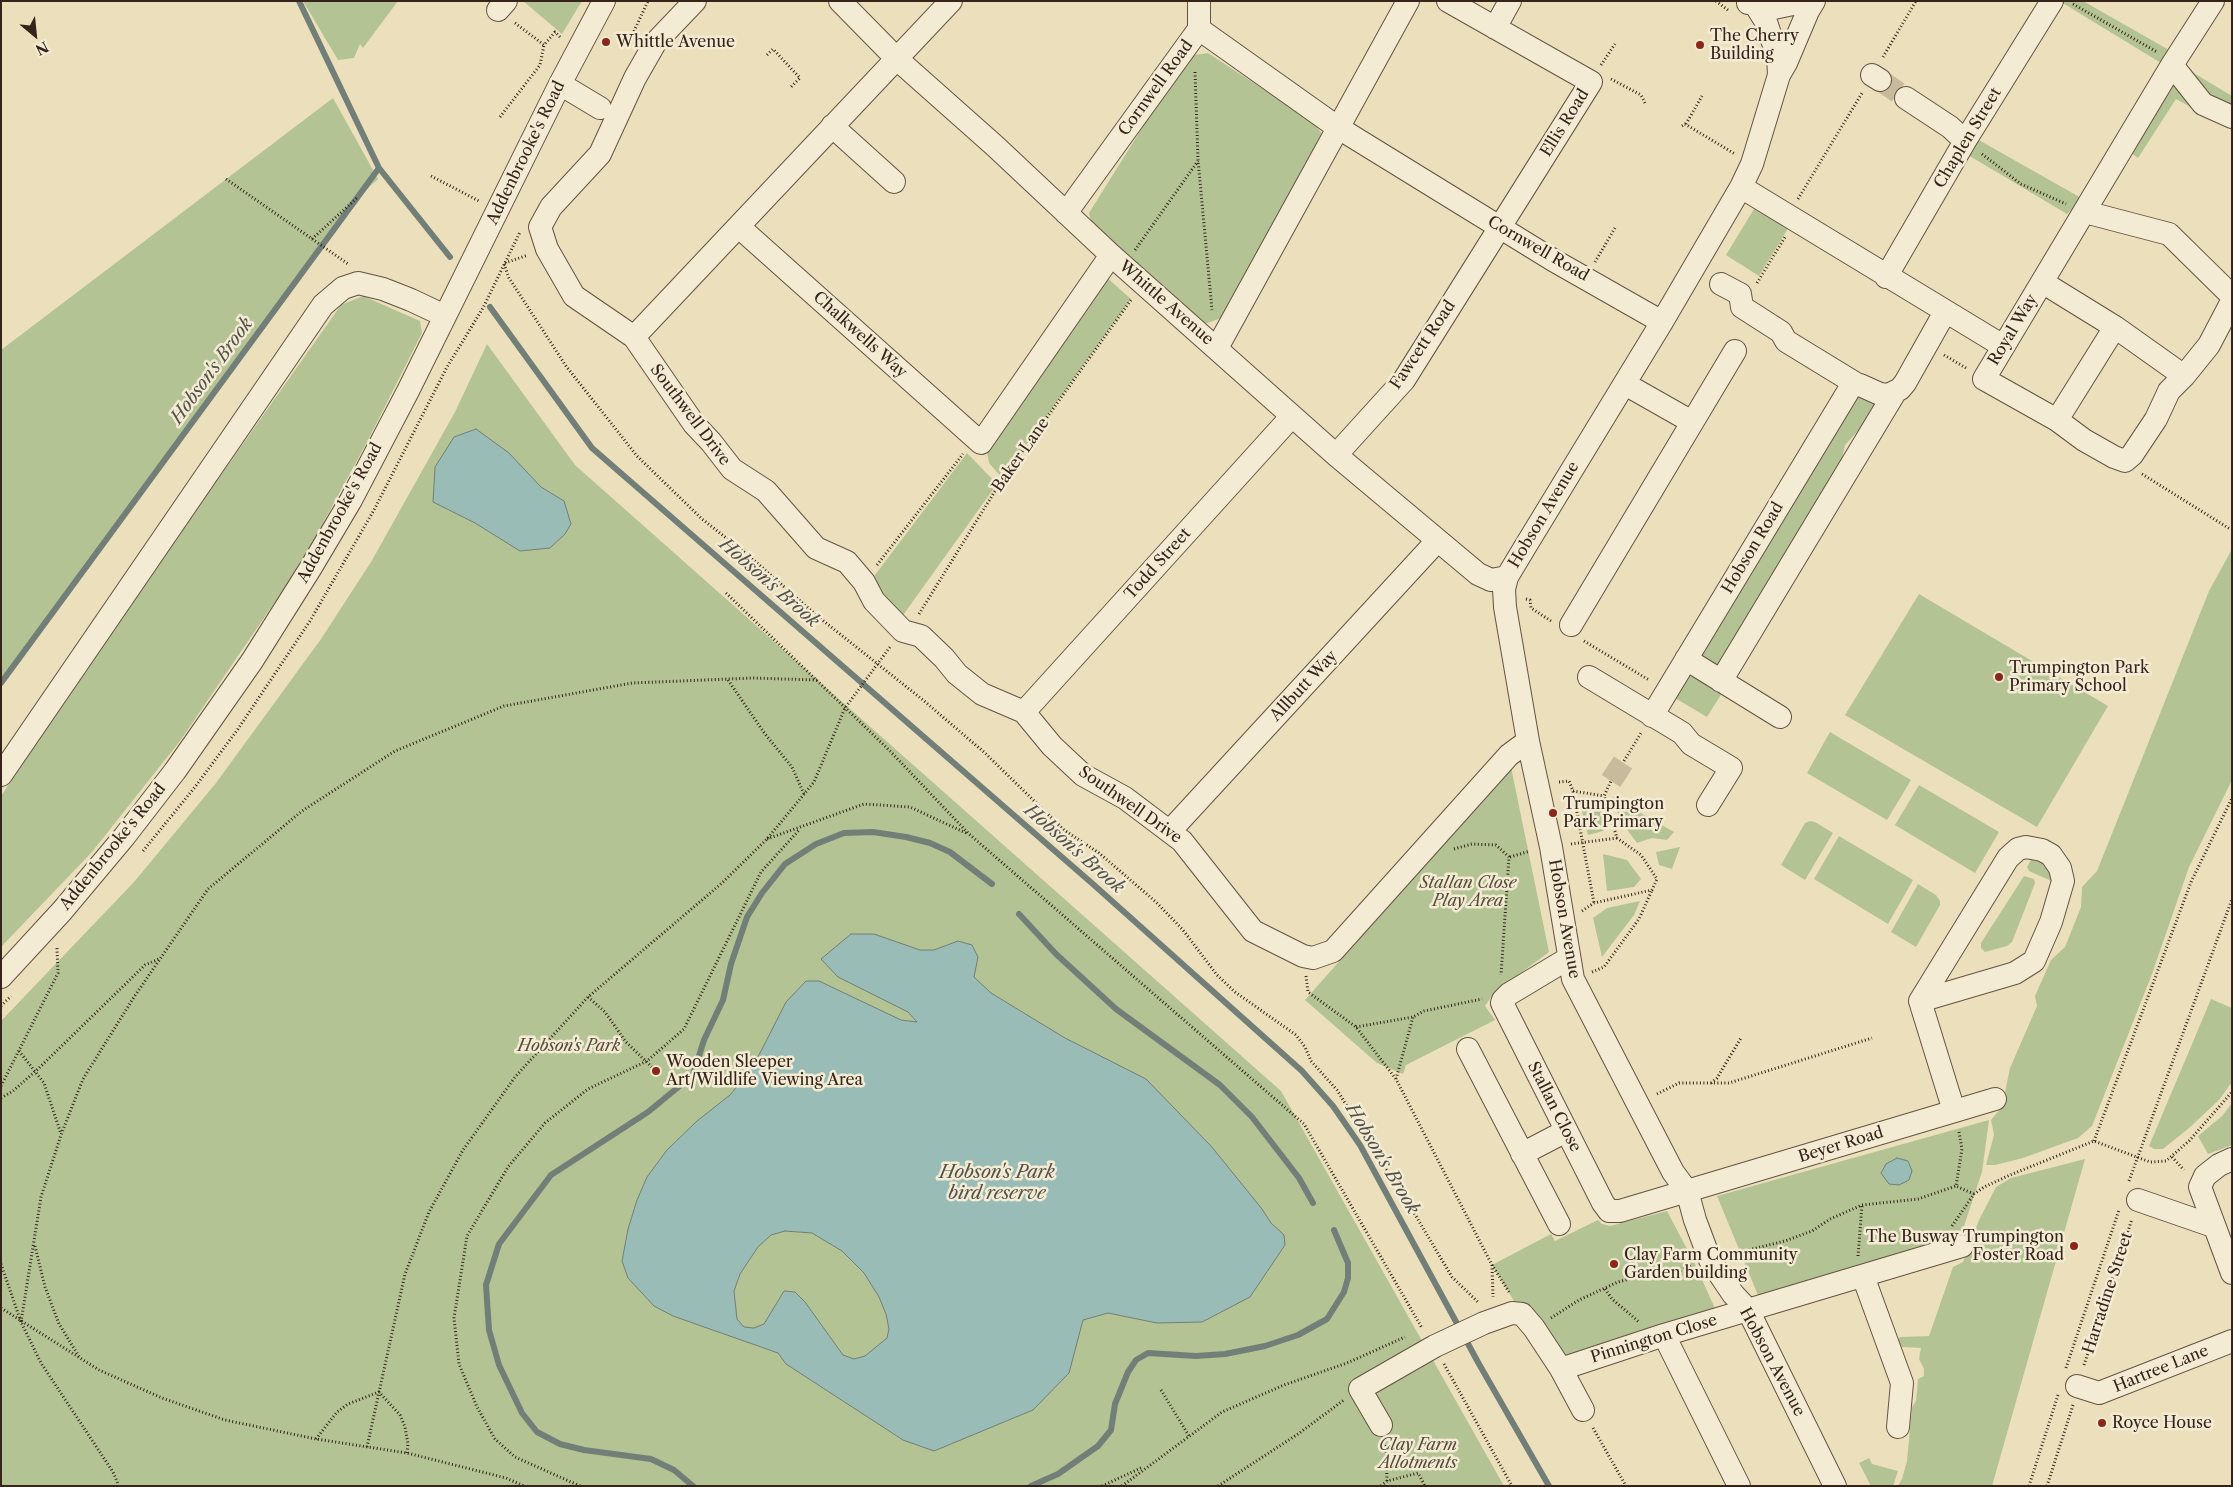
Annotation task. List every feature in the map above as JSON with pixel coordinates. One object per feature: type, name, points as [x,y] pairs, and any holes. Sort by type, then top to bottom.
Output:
[{"type":"street","name":"Addenbrooke's Road","points":[[1,977],[62,910],[124,837],[174,771],[252,661],[310,569],[351,500],[446,316],[560,84],[604,1]]},
{"type":"street","name":"Southwell Drive","points":[[695,1],[655,44],[635,78],[600,154],[551,207],[540,227],[547,249],[574,296],[634,338],[694,424],[732,469],[766,491],[816,548],[848,562],[864,582],[874,601],[905,632],[921,636],[944,658],[957,674],[982,694],[1024,712],[1052,746],[1083,775],[1125,798],[1182,841],[1253,931],[1303,956]]},
{"type":"street","name":"Whittle Avenue","points":[[840,1],[897,60],[995,146],[1117,260],[1336,454],[1478,574],[1491,580],[1507,577]]},
{"type":"street","points":[[634,338],[951,1]]},
{"type":"street","points":[[1199,1],[1199,29]]},
{"type":"street","points":[[1217,348],[1408,1]]},
{"type":"street","name":"Ellis Road","points":[[1448,1],[1495,28],[1594,77],[1499,227]]},
{"type":"street","points":[[1495,28],[1510,1]]},
{"type":"street","points":[[1751,4],[1774,8],[1807,1]]},
{"type":"street","name":"Hobson Avenue","points":[[1814,1],[1779,75],[1752,164],[1741,187],[1662,322],[1507,577],[1504,588],[1505,607],[1528,741],[1551,847],[1571,969],[1672,1172],[1687,1191],[1695,1220],[1710,1260],[1733,1294],[1748,1310],[1835,1486]]},
{"type":"street","name":"Chaplen Street","points":[[1886,276],[1965,141],[2052,1]]},
{"type":"street","name":"Royal Way","points":[[2125,460],[2114,457],[2084,440],[2057,420],[1984,379],[2212,1]]},
{"type":"street","name":"Hobson Avenue","points":[[1751,4],[1769,29],[1778,56],[1779,75]]},
{"type":"street","name":"Cornwell Road","points":[[1066,213],[1199,29],[1338,127],[1499,227],[1553,249],[1586,277],[1662,322]]},
{"type":"street","points":[[2172,65],[2202,104],[2232,117]]},
{"type":"street","points":[[560,84],[600,108]]},
{"type":"street","points":[[1906,98],[1950,127],[1965,141]]},
{"type":"street","points":[[832,126],[894,182]]},
{"type":"street","points":[[1741,187],[1795,221],[1824,230],[1886,276],[2003,346]]},
{"type":"street","points":[[2085,212],[2169,234],[2232,296]]},
{"type":"street","name":"Chalkwells Way","points":[[740,227],[981,443]]},
{"type":"street","name":"Fawcett Road","points":[[1336,454],[1404,380],[1499,227]]},
{"type":"street","points":[[981,443],[1117,260]]},
{"type":"street","points":[[2042,282],[2115,327],[2184,376]]},
{"type":"street","points":[[1,775],[323,305],[343,288],[358,283],[383,289],[446,316]]},
{"type":"street","points":[[1721,284],[1740,294],[1742,307],[1781,332],[1786,341],[1858,385],[1880,394],[1894,394]]},
{"type":"street","points":[[2125,460],[2132,455],[2156,419],[2169,391],[2209,345],[2232,301]]},
{"type":"street","points":[[1721,681],[1894,394],[1905,383],[1945,312]]},
{"type":"street","points":[[2057,420],[2115,327]]},
{"type":"street","points":[[1571,625],[1735,351]]},
{"type":"street","points":[[1624,384],[1692,422]]},
{"type":"street","name":"Hobson Road","points":[[1652,716],[1846,395],[1853,386],[1858,385]]},
{"type":"street","name":"Todd Street","points":[[1024,712],[1292,416]]},
{"type":"street","name":"Allbutt Way","points":[[1170,831],[1437,541]]},
{"type":"street","points":[[1686,659],[1780,717]]},
{"type":"street","points":[[1589,677],[1682,734],[1691,744],[1731,768],[1708,805]]},
{"type":"street","points":[[1303,956],[1313,958],[1333,951],[1509,755],[1528,741]]},
{"type":"street","points":[[1920,1001],[2015,973],[2034,961],[2051,922],[2062,881],[2060,868],[2051,855],[2042,850],[2026,847],[2013,852],[1920,1001],[1954,1111]]},
{"type":"street","points":[[1501,997],[1571,969]]},
{"type":"street","name":"Stallan Close","points":[[1501,997],[1503,1006],[1566,1132],[1609,1211],[1620,1211],[1687,1191]]},
{"type":"street","points":[[1468,1048],[1559,1224]]},
{"type":"street","name":"Beyer Road","points":[[1687,1191],[1995,1099]]},
{"type":"street","points":[[1522,1154],[1566,1132]]},
{"type":"street","points":[[2232,1159],[2219,1165],[2205,1176],[2200,1187],[2232,1273]]},
{"type":"street","points":[[2138,1200],[2213,1226]]},
{"type":"street","name":"Pinnington Close","points":[[1561,1369],[1655,1338],[1954,1248]]},
{"type":"street","points":[[1859,1277],[1902,1383],[1898,1427]]},
{"type":"street","points":[[1383,1431],[1360,1389],[1435,1346],[1489,1321],[1512,1314],[1528,1321],[1561,1369],[1583,1410]]},
{"type":"street","points":[[1655,1338],[1739,1486]]},
{"type":"street","name":"Hartree Lane","points":[[2077,1386],[2099,1393],[2232,1341]]},
{"type":"path","points":[[625,49],[648,1]]},
{"type":"path","points":[[2069,1],[2166,58],[2172,65]]},
{"type":"path","points":[[502,6],[544,45]]},
{"type":"path","points":[[500,117],[540,65],[544,45],[555,32],[576,54]]},
{"type":"path","points":[[1615,44],[1594,77],[1640,95],[1645,103]]},
{"type":"path","points":[[767,55],[773,49],[800,78],[791,87]]},
{"type":"path","points":[[1194,64],[1198,160],[1212,312]]},
{"type":"path","points":[[1702,96],[1684,125],[1752,164]]},
{"type":"path","points":[[1965,141],[2021,184],[2085,212]]},
{"type":"path","points":[[1117,260],[1198,160]]},
{"type":"path","points":[[1806,187],[1821,161]]},
{"type":"path","points":[[431,176],[498,210]]},
{"type":"path","points":[[226,180],[342,260]]},
{"type":"path","points":[[312,239],[358,197]]},
{"type":"path","points":[[1742,307],[1795,221]]},
{"type":"path","points":[[196,787],[238,729],[310,621],[343,565],[374,510],[447,368],[483,308],[522,228]]},
{"type":"path","points":[[1586,277],[1615,228]]},
{"type":"path","points":[[504,264],[509,278],[566,366],[637,456],[702,519],[748,555],[810,610],[985,753],[1064,830],[1099,853],[1156,902],[1183,930],[1217,974],[1235,992],[1296,1035],[1305,1047],[1311,1061],[1337,1090],[1366,1137],[1369,1149],[1394,1179],[1452,1277],[1481,1304],[1489,1321]]},
{"type":"path","name":"Baker Lane","points":[[367,1447],[405,1274],[429,1212],[463,1150],[515,1077],[588,997],[722,883],[766,839],[814,782],[851,698],[905,632],[1000,483],[1143,283]]},
{"type":"path","points":[[1927,344],[1984,379]]},
{"type":"path","points":[[864,582],[960,456],[981,443]]},
{"type":"path","points":[[2125,460],[2141,473],[2231,528]]},
{"type":"path","points":[[726,593],[889,750],[969,834],[1304,1124],[1422,1328],[1435,1346],[1512,1486]]},
{"type":"path","points":[[21,1322],[35,1245],[41,1197],[61,1135],[83,1079],[159,960],[208,890],[302,811],[395,751],[504,706],[632,683],[753,678],[816,680]]},
{"type":"path","points":[[728,680],[765,734],[792,767],[804,794]]},
{"type":"path","points":[[1624,761],[1652,716]]},
{"type":"path","points":[[1537,786],[1569,781],[1573,791],[1594,903],[1652,890]]},
{"type":"path","points":[[1571,969],[1604,967],[1639,919],[1658,879],[1641,855],[1617,838],[1604,796],[1611,781]]},
{"type":"path","points":[[1573,791],[1604,796]]},
{"type":"path","points":[[2094,1141],[2192,882],[2232,798]]},
{"type":"path","points":[[766,839],[800,829],[864,804],[910,806],[969,834]]},
{"type":"path","points":[[580,1486],[515,1456],[495,1439],[477,1407],[459,1364],[454,1318],[468,1236],[508,1167],[545,1122],[588,1089],[647,1061],[684,1029],[760,872],[800,829]]},
{"type":"path","points":[[1551,847],[1617,838]]},
{"type":"path","points":[[1356,1027],[1414,1017],[1424,1011],[1501,997],[1509,857],[1496,845],[1487,844],[1460,847],[1432,860],[1420,854]]},
{"type":"path","points":[[1,1086],[58,972],[57,948]]},
{"type":"path","points":[[1303,956],[1308,992],[1356,1027],[1396,1079],[1492,1265],[1528,1321],[1641,1276],[1677,1272],[1695,1264],[1785,1241],[1812,1231],[1830,1219],[1862,1205],[1918,1199],[1956,1186],[1974,1194]]},
{"type":"path","points":[[1,1098],[13,1091],[34,1072],[145,965],[159,960]]},
{"type":"path","points":[[588,997],[606,1012],[626,1042],[656,1071]]},
{"type":"path","points":[[1396,1079],[1414,1017]]},
{"type":"path","points":[[1708,1084],[1717,1078],[1741,1038]]},
{"type":"path","points":[[1668,1088],[1679,1083],[1708,1084],[1729,1082],[1872,1038]]},
{"type":"path","points":[[19,1051],[44,1083],[61,1135]]},
{"type":"path","points":[[1954,1248],[1944,1243],[1955,1222],[1974,1194],[2002,1178],[2094,1141],[2150,1162],[2166,1161],[2189,1141],[2232,1092]]},
{"type":"path","points":[[1954,1111],[1962,1149],[1956,1186]]},
{"type":"path","name":"Harradine Street","points":[[2077,1386],[2138,1200]]},
{"type":"path","points":[[1859,1277],[1862,1205]]},
{"type":"path","points":[[35,1245],[45,1287],[59,1324],[80,1358]]},
{"type":"path","points":[[1,1264],[21,1322],[42,1363],[113,1472],[119,1486]]},
{"type":"path","points":[[1489,1321],[1492,1265]]},
{"type":"path","points":[[1605,1289],[1612,1299],[1637,1318],[1643,1330],[1655,1338]]},
{"type":"path","points":[[1,1308],[99,1370],[162,1398],[225,1420],[316,1439],[406,1453],[506,1478],[524,1486]]},
{"type":"path","points":[[1122,1486],[1222,1412],[1284,1385],[1347,1363],[1422,1328]]},
{"type":"path","points":[[2047,1486],[2073,1405],[2071,1404],[2077,1386]]},
{"type":"path","points":[[1218,1486],[1298,1434],[1360,1389]]},
{"type":"path","points":[[1162,1390],[1189,1436]]},
{"type":"path","points":[[316,1439],[337,1412],[348,1404],[379,1392],[390,1403],[405,1427],[408,1444],[406,1453]]},
{"type":"path","points":[[1583,1410],[1626,1486]]},
{"type":"path","points":[[1383,1431],[1387,1482]]},
{"type":"path","points":[[1102,1486],[1148,1465]]},
{"type":"path","points":[[1381,1486],[1387,1482],[1418,1473],[1424,1486]]},
{"type":"green space","points":[[303,1],[398,1],[363,48],[360,44],[354,58],[338,60]]},
{"type":"green space","points":[[523,1],[582,1],[562,34]]},
{"type":"green space","points":[[2083,1],[2169,50],[2161,63],[2061,2]]},
{"type":"green space","points":[[1208,53],[1315,123],[1324,138],[1226,316],[1200,326],[1092,227],[1089,213],[1182,64],[1194,55]]},
{"type":"green space","points":[[2182,66],[2232,96],[2232,130],[2176,99],[2138,158],[2130,152]]},
{"type":"green space","points":[[333,98],[378,179],[358,197],[1,683],[1,350]]},
{"type":"green space","points":[[1977,139],[2083,199],[2067,214],[1968,155]]},
{"type":"green space","points":[[1757,204],[1790,225],[1759,276],[1726,255]]},
{"type":"green space","points":[[1103,274],[1131,299],[1002,478],[989,463],[986,447]]},
{"type":"green space","points":[[363,296],[420,321],[422,333],[366,444],[300,565],[180,741],[92,852],[1,947],[1,796],[127,608],[341,305]]},
{"type":"green space","name":"Hobson's Park","points":[[487,344],[575,465],[1281,1091],[1504,1486],[1,1486],[1,1021],[134,882],[216,783],[321,639],[371,562],[455,412]]},
{"type":"green space","points":[[1860,395],[1880,407],[1845,445],[1839,471],[1719,668],[1703,658],[1703,653],[1851,402]]},
{"type":"green space","points":[[967,453],[997,484],[901,618],[869,583]]},
{"type":"green space","points":[[2232,549],[2232,780],[2189,867],[2152,974],[2092,1126],[2078,1138],[2023,1158],[1995,1165],[1986,1165],[1994,1135],[1991,1120],[2002,1107],[2010,1068],[2037,1006],[2035,996],[2051,960],[2065,947],[2081,907],[2082,887],[2097,871],[2209,591]]},
{"type":"green space","points":[[1919,594],[2108,706],[2037,827],[1845,715]]},
{"type":"green space","points":[[1692,676],[1722,693],[1707,717],[1675,698],[1689,677]]},
{"type":"green space","points":[[1830,732],[1911,780],[1887,820],[1807,773]]},
{"type":"green space","name":"Stallan Close Play Area","points":[[1511,767],[1549,952],[1494,993],[1485,1006],[1495,1020],[1406,1065],[1403,1074],[1377,1063],[1305,1000]]},
{"type":"green space","points":[[1919,785],[1999,832],[1975,873],[1895,825]]},
{"type":"green space","points":[[1613,797],[1674,832],[1667,840],[1652,838],[1637,843],[1623,824],[1611,799]]},
{"type":"green space","points":[[1579,800],[1600,806],[1607,822],[1603,831],[1588,835]]},
{"type":"green space","points":[[1810,821],[1833,833],[1805,880],[1781,865],[1805,823]]},
{"type":"green space","points":[[1839,836],[1913,880],[1888,924],[1814,879]]},
{"type":"green space","points":[[1680,847],[1672,869],[1659,865],[1656,852]]},
{"type":"green space","points":[[1603,854],[1627,860],[1641,879],[1634,887],[1607,891]]},
{"type":"green space","points":[[2033,856],[2043,856],[2056,883],[2029,871],[2027,867]]},
{"type":"green space","points":[[2024,876],[2034,879],[2035,883],[2012,942],[2007,946],[1985,952],[1981,948],[1981,943]]},
{"type":"green space","points":[[1918,884],[1936,895],[1940,905],[1916,947],[1891,932]]},
{"type":"green space","points":[[1640,901],[1634,915],[1602,957],[1593,918],[1607,908]]},
{"type":"green space","points":[[2211,999],[2232,1008],[2232,1082],[2219,1100],[2189,1128],[2163,1149],[2154,1149],[2149,1146]]},
{"type":"green space","points":[[2232,1103],[2232,1145],[2208,1154],[2198,1136],[2222,1116]]},
{"type":"green space","points":[[1989,1120],[1982,1172],[1958,1244],[1760,1300],[1717,1196]]},
{"type":"green space","points":[[2085,1159],[1992,1486],[1898,1486],[1907,1461],[1912,1407],[1916,1401],[1918,1379],[1924,1376],[1924,1369],[1919,1359],[1921,1348],[1902,1347],[1896,1342],[1900,1337],[1929,1336],[1953,1267],[1963,1262],[1979,1220],[1996,1187],[2011,1178]]},
{"type":"green space","points":[[1667,1211],[1695,1264],[1717,1313],[1556,1361],[1517,1306],[1492,1265],[1551,1234],[1555,1241],[1598,1220],[1602,1224],[1610,1226]]},
{"type":"green space","points":[[1869,1458],[1872,1464],[1898,1471],[1893,1486],[1871,1486],[1859,1463]]},
{"type":"water","points":[[476,429],[509,453],[541,487],[564,501],[571,524],[565,534],[550,548],[520,551],[475,523],[433,502],[435,467],[454,437]]},
{"type":"water","name":"Hobson's Park bird reserve","points":[[851,934],[874,934],[920,950],[934,950],[958,941],[972,945],[978,957],[974,977],[991,993],[1065,1038],[1146,1079],[1211,1146],[1262,1209],[1271,1223],[1284,1235],[1285,1245],[1250,1297],[1202,1322],[1157,1323],[1108,1313],[1083,1320],[1069,1373],[1033,1410],[934,1451],[903,1440],[786,1364],[778,1353],[673,1316],[654,1306],[628,1278],[622,1261],[628,1229],[637,1200],[647,1177],[667,1150],[697,1121],[730,1095],[746,1075],[760,1053],[786,1002],[806,981],[819,981],[901,1020],[917,1022],[908,1012],[838,977],[821,959]],"holes":[[[785,1231],[812,1233],[842,1251],[864,1273],[879,1297],[886,1314],[889,1329],[887,1338],[865,1356],[854,1359],[843,1355],[805,1302],[795,1292],[784,1291],[764,1324],[754,1328],[744,1327],[737,1319],[734,1291],[740,1274],[758,1247],[771,1235]]]},
{"type":"water","points":[[1897,1158],[1908,1161],[1912,1171],[1909,1180],[1899,1185],[1889,1184],[1881,1173],[1886,1164]]},
{"type":"waterway","points":[[299,1],[379,168]]},
{"type":"waterway","name":"Hobson's Brook","points":[[1,683],[379,168],[450,257]]},
{"type":"waterway","name":"Hobson's Brook","points":[[490,307],[592,448],[1094,885],[1302,1071],[1333,1106],[1360,1145],[1479,1364],[1549,1486]]},
{"type":"waterway","points":[[693,1486],[674,1470],[651,1459],[584,1450],[560,1444],[537,1432],[522,1413],[499,1365],[489,1330],[486,1285],[499,1244],[551,1175],[648,1112],[693,1075],[704,1040],[723,1000],[731,964],[747,917],[762,893],[785,864],[816,844],[844,833],[873,832],[930,843],[950,852],[992,884]]},
{"type":"waterway","points":[[1019,914],[1056,954],[1116,1009],[1220,1085],[1252,1117],[1299,1178],[1313,1203]]},
{"type":"waterway","points":[[1031,1486],[1058,1474],[1098,1446],[1111,1430],[1115,1404],[1128,1372],[1136,1360],[1148,1353],[1196,1356],[1225,1354],[1265,1346],[1298,1335],[1327,1319],[1344,1292],[1348,1278],[1348,1263],[1334,1230]]},
{"type":"tunnel","points":[[1880,80],[1906,98]]},
{"type":"tunnel","points":[[1611,781],[1624,761]]},
{"type":"place","name":"Whittle Avenue","points":[[606,42]]},
{"type":"place","name":"The Cherry Building","points":[[1700,45]]},
{"type":"place","name":"Trumpington Park Primary School","points":[[1999,677]]},
{"type":"place","name":"Trumpington Park Primary","points":[[1553,813]]},
{"type":"place","name":"Wooden Sleeper Art/Wildlife Viewing Area","points":[[656,1071]]},
{"type":"place","name":"The Busway Trumpington Foster Road","points":[[2074,1246]]},
{"type":"place","name":"Clay Farm Community Garden building","points":[[1614,1264]]},
{"type":"place","name":"Royce House","points":[[2102,1423]]},
{"type":"park label","name":"Clay Farm Allotments","points":[[1418,1454]]}]
